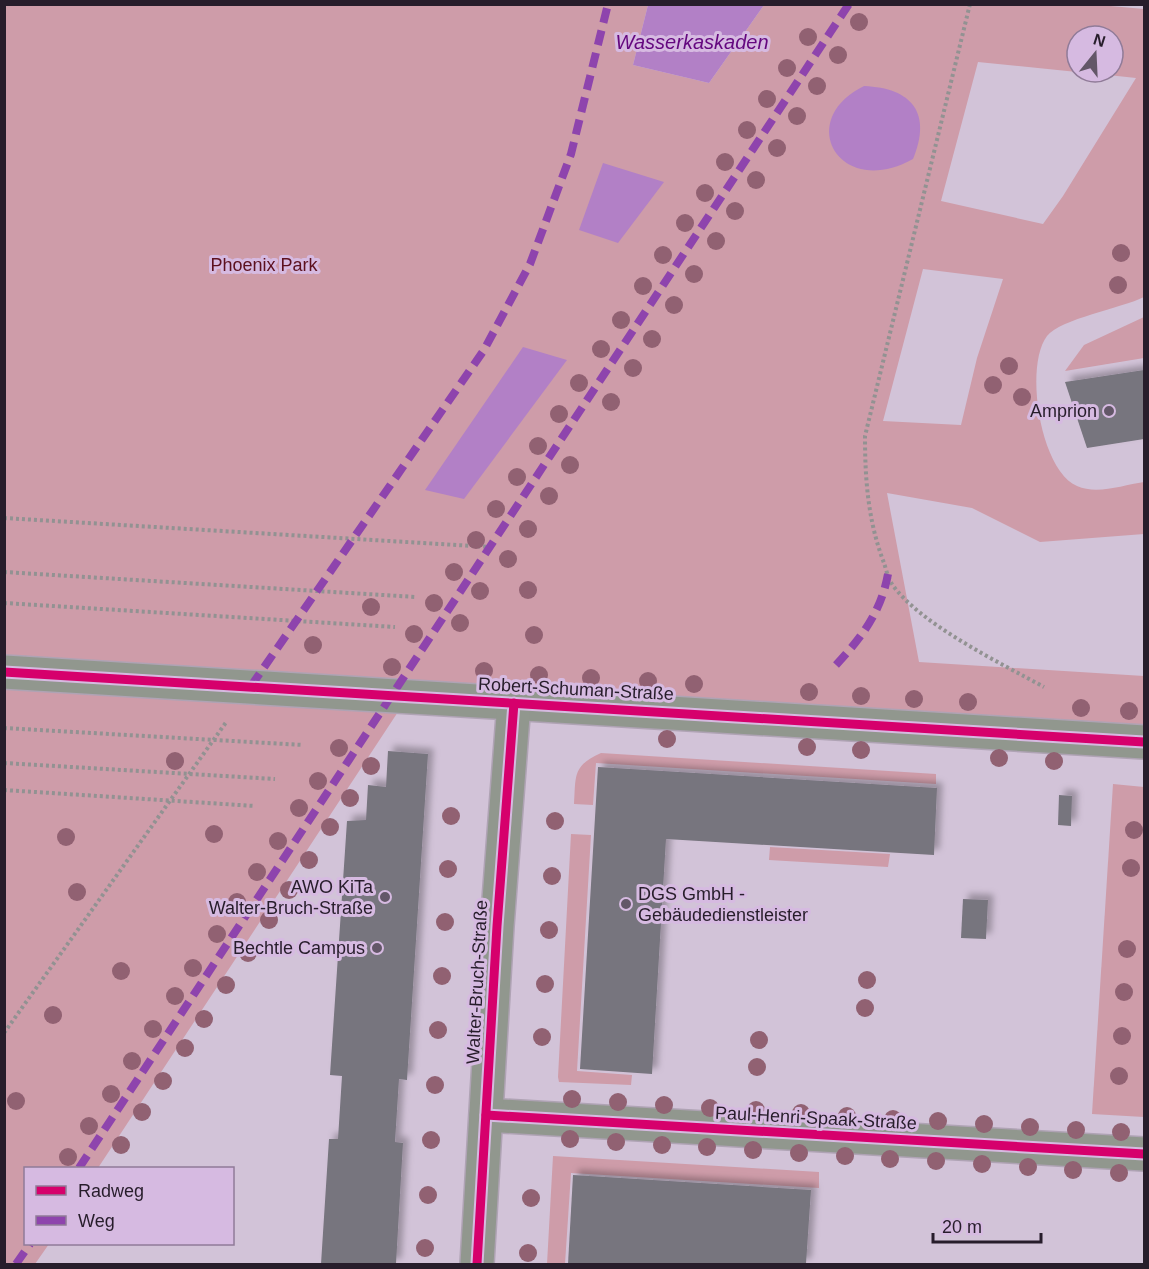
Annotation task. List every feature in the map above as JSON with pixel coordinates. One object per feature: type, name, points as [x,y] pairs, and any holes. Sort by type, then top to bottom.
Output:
[{"type":"street","name":"Robert-Schuman-Straße","points":[[4,672],[1144,742]]},
{"type":"street","name":"Walter-Bruch-Straße","points":[[477,1264],[514,703]]},
{"type":"street","name":"Paul-Henri-Spaak-Straße","points":[[486,1114],[1144,1154]]},
{"type":"path","points":[[970,4],[865,436],[865,478],[873,534],[892,584],[919,611],[979,651],[1044,687]]},
{"type":"path","points":[[4,518],[490,547]]},
{"type":"path","points":[[4,572],[416,597]]},
{"type":"path","points":[[4,603],[395,627]]},
{"type":"path","points":[[4,1033],[251,686]]},
{"type":"path","points":[[4,728],[303,745]]},
{"type":"path","points":[[4,763],[275,779]]},
{"type":"path","points":[[4,790],[255,806]]},
{"type":"green space","name":"Phoenix Park","points":[[1088,4],[1144,9],[1144,297],[1065,324],[1047,336],[1040,350],[1037,392],[1045,439],[1053,460],[1064,476],[1077,486],[1093,490],[1144,482],[1144,534],[1040,542],[972,508],[887,493],[919,662],[1144,676],[1144,728],[417,683],[99,1167],[24,1167],[24,1245],[48,1245],[35,1264],[5,1264],[4,5],[648,5],[633,65],[709,83],[764,5]],"holes":[[[1065,24],[1125,24],[1125,77],[1136,78],[1063,196],[1043,224],[941,201],[978,62],[1065,71]],[[923,269],[1003,279],[977,358],[961,425],[883,421]]]},
{"type":"green space","points":[[1144,317],[1144,358],[1065,371],[1084,345]]},
{"type":"green space","points":[[601,753],[936,774],[936,784],[596,763],[593,805],[574,804],[576,779],[580,767]]},
{"type":"green space","points":[[1113,784],[1144,787],[1144,1117],[1092,1114]]},
{"type":"green space","points":[[571,834],[591,835],[577,1071],[632,1075],[631,1085],[559,1082]]},
{"type":"green space","points":[[770,847],[890,854],[888,867],[769,860]]},
{"type":"green space","points":[[553,1156],[819,1172],[819,1188],[571,1173],[565,1264],[547,1264]]},
{"type":"water","name":"Wasserkaskaden","points":[[648,4],[764,5],[709,83],[633,65]]},
{"type":"water","points":[[864,86],[895,92],[914,106],[919,116],[920,128],[913,159],[887,169],[864,170],[847,163],[834,151],[829,135],[832,118],[843,101]]},
{"type":"water","points":[[603,163],[664,182],[618,243],[579,230]]},
{"type":"water","points":[[523,347],[567,360],[464,499],[425,490]]},
{"type":"building","name":"Amprion","points":[[1144,370],[1144,439],[1087,448],[1065,382]]},
{"type":"building","name":"Bechtle Campus","points":[[388,751],[428,754],[407,1080],[399,1079],[395,1142],[403,1143],[396,1264],[321,1264],[329,1139],[338,1139],[342,1076],[330,1075],[347,821],[366,820],[368,785],[386,787]]},
{"type":"building","points":[[598,767],[937,788],[934,855],[666,839],[652,1074],[580,1069]]},
{"type":"building","points":[[1059,795],[1072,796],[1071,826],[1058,825]]},
{"type":"building","points":[[963,899],[988,900],[986,939],[961,938]]},
{"type":"building","points":[[573,1175],[811,1190],[806,1264],[568,1264]]},
{"type":"marked path","points":[[251,686],[484,350],[530,264],[571,154],[608,4]]},
{"type":"marked path","points":[[80,1167],[849,4]]},
{"type":"marked path","points":[[836,665],[869,623],[881,600],[888,574]]},
{"type":"marked path","points":[[16,1264],[29,1245]]},
{"type":"cycle path","points":[[4,672],[1144,742]]},
{"type":"cycle path","points":[[477,1264],[497,926],[514,703]]},
{"type":"cycle path","points":[[486,1115],[1144,1154]]},
{"type":"place","name":"Amprion","points":[[1109,411]]},
{"type":"place","name":"AWO KiTa Walter-Bruch-Straße","points":[[385,897]]},
{"type":"place","name":"DGS GmbH - Gebäudedienstleister","points":[[626,904]]},
{"type":"place","name":"Bechtle Campus","points":[[377,948]]}]
